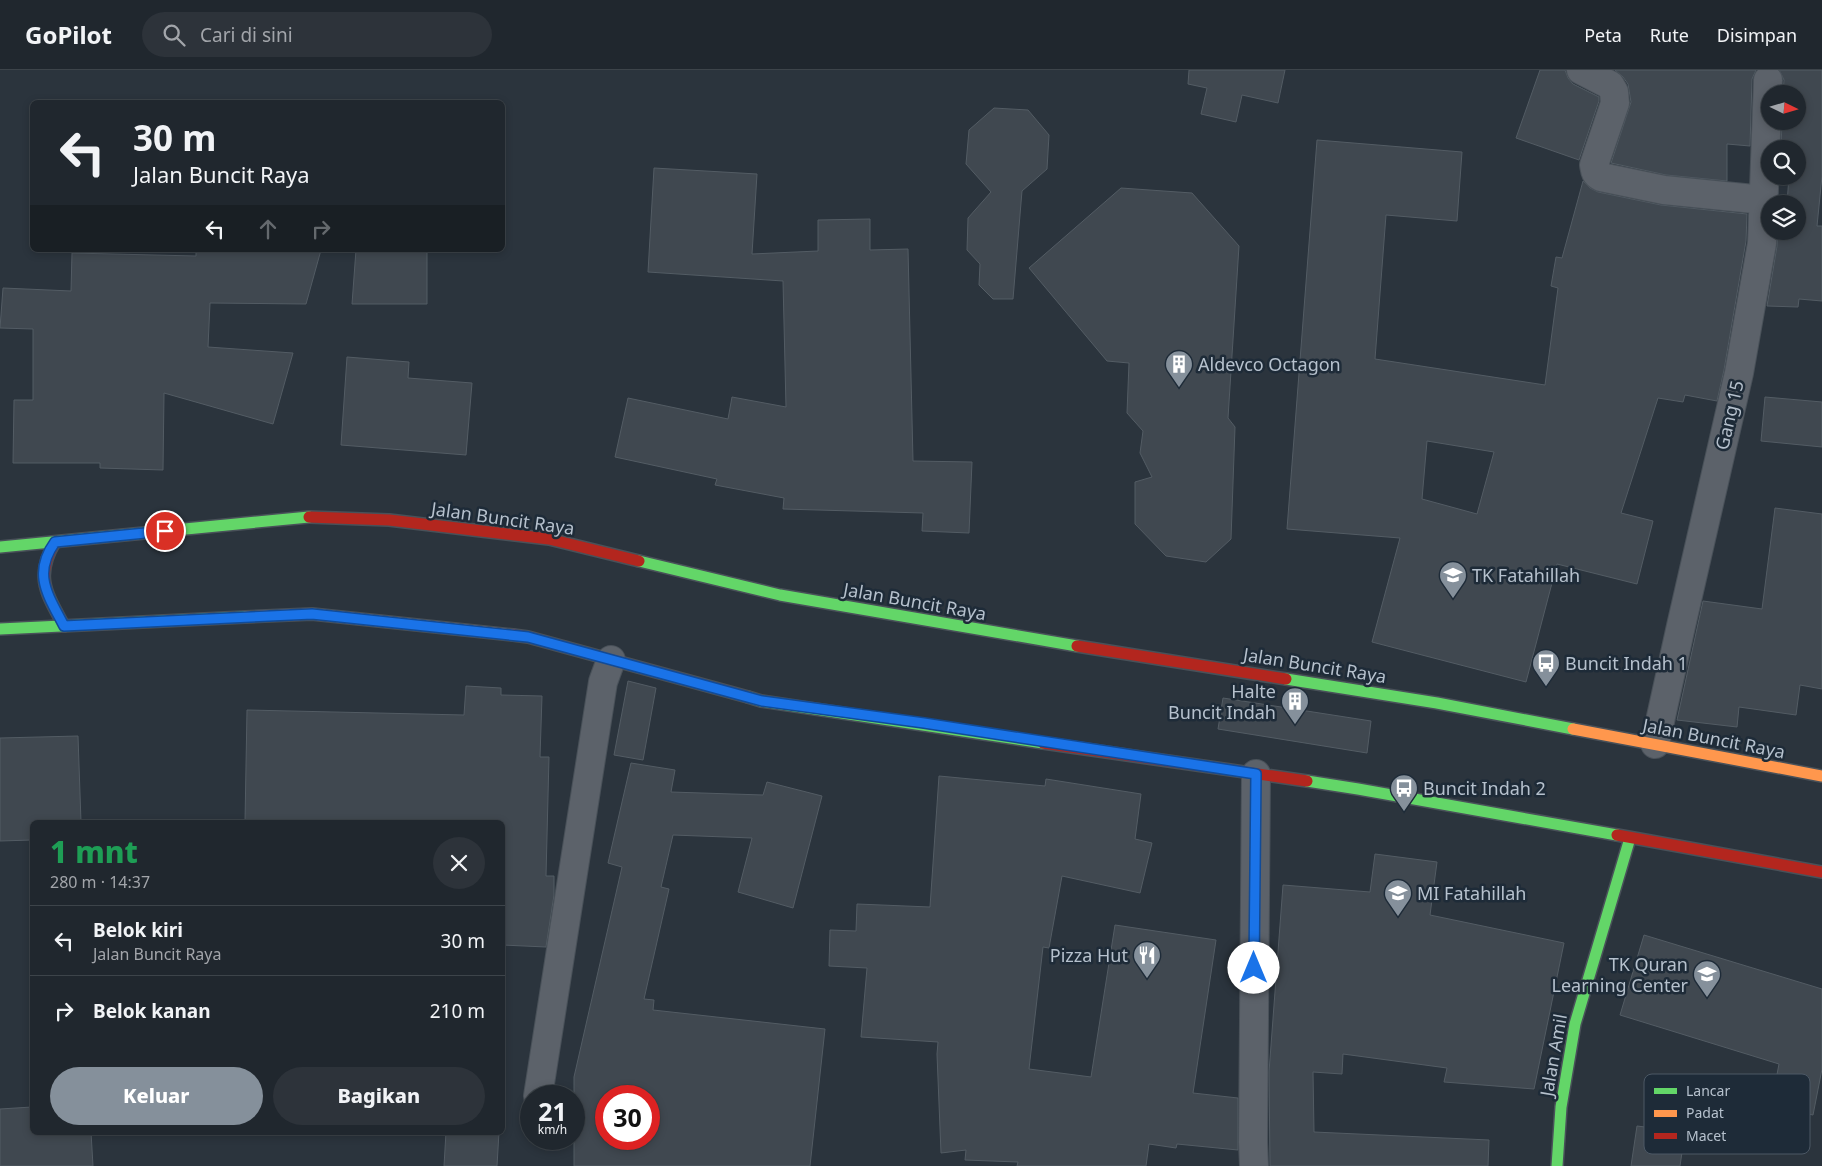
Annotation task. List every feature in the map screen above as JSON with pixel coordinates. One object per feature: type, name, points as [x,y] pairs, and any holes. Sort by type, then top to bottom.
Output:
[{"type":"main road","name":"Jalan Buncit Raya","points":[[0,547],[309,517],[389,520],[550,539],[780,595],[985,631],[1428,701],[1822,776]]},
{"type":"main road","points":[[55,542],[47,554],[43,575],[48,597],[64,626]]},
{"type":"main road","points":[[0,629],[312,614],[528,637],[762,701],[924,723],[1358,789],[1822,872]]},
{"type":"main road","name":"Jalan Amil","points":[[1557,1166],[1561,1108],[1575,1024],[1630,838]]},
{"type":"street","points":[[1581,70],[1610,85],[1614,98],[1594,165],[1597,175],[1664,190],[1761,200]]},
{"type":"street","name":"Gang 15","points":[[1764,195],[1768,80]]},
{"type":"street","name":"Gang 15","points":[[1655,744],[1739,373],[1762,240]]},
{"type":"street","points":[[540,1085],[603,682],[611,660]]},
{"type":"street","points":[[1254,1166],[1256,774]]},
{"type":"building","points":[[1189,70],[1285,70],[1278,103],[1242,95],[1236,122],[1201,114],[1207,88],[1188,84]]},
{"type":"building","points":[[1540,70],[1565,70],[1573,84],[1599,97],[1579,160],[1516,138]]},
{"type":"building","points":[[1615,70],[1756,70],[1752,79],[1750,146],[1727,144],[1727,181],[1666,175],[1611,163],[1631,102],[1628,84]]},
{"type":"building","points":[[1779,70],[1822,70],[1822,176],[1817,226],[1822,226],[1822,301],[1799,299],[1798,307],[1767,306],[1777,240],[1806,240],[1806,195],[1788,195],[1788,185],[1806,185],[1806,140],[1781,140],[1782,130],[1806,130],[1806,85],[1784,85],[1784,80]]},
{"type":"building","points":[[994,108],[1028,110],[1049,135],[1047,169],[1022,191],[1013,299],[993,299],[979,285],[980,264],[967,250],[968,218],[991,192],[966,164],[969,130]]},
{"type":"building","points":[[1317,140],[1462,152],[1457,221],[1386,215],[1375,359],[1545,385],[1558,288],[1551,286],[1556,257],[1562,258],[1583,181],[1590,188],[1598,192],[1661,205],[1747,214],[1746,241],[1717,401],[1685,395],[1683,402],[1658,398],[1621,513],[1653,521],[1637,584],[1557,564],[1526,682],[1372,642],[1400,538],[1287,529]],"holes":[[[1427,441],[1494,452],[1477,514],[1422,499]]]},
{"type":"building","points":[[654,168],[757,174],[752,254],[818,251],[818,220],[870,219],[870,250],[908,249],[913,461],[972,462],[969,533],[922,531],[923,513],[783,509],[784,498],[715,485],[717,479],[615,457],[628,398],[728,419],[732,397],[786,407],[783,281],[648,272]]},
{"type":"building","name":"Aldevco Octagon","points":[[1121,188],[1192,193],[1239,246],[1228,418],[1235,427],[1231,539],[1206,562],[1166,556],[1135,524],[1135,482],[1152,477],[1140,453],[1143,431],[1127,413],[1129,363],[1107,361],[1029,268]]},
{"type":"building","points":[[196,252],[320,252],[306,304],[210,303],[208,347],[293,353],[273,424],[164,393],[163,470],[100,468],[100,463],[13,463],[14,400],[33,400],[33,329],[0,328],[3,288],[71,291],[72,253],[196,256]]},
{"type":"building","points":[[356,252],[427,252],[427,304],[352,304]]},
{"type":"building","points":[[347,357],[409,362],[408,378],[472,383],[466,455],[341,445]]},
{"type":"building","points":[[1765,397],[1822,402],[1822,447],[1761,441]]},
{"type":"building","points":[[1775,508],[1822,514],[1822,689],[1800,685],[1796,715],[1739,707],[1737,727],[1677,720],[1703,601],[1762,609]]},
{"type":"building","points":[[628,681],[656,688],[643,760],[614,755]]},
{"type":"building","points":[[466,686],[501,688],[501,695],[542,696],[540,757],[549,757],[546,876],[554,876],[554,895],[546,947],[505,945],[505,820],[245,820],[247,710],[464,715]]},
{"type":"building","name":"Halte Buncit Indah","points":[[1223,698],[1371,721],[1367,753],[1218,729]]},
{"type":"building","points":[[78,736],[81,820],[30,820],[30,840],[0,841],[0,738]]},
{"type":"building","points":[[631,763],[675,770],[671,792],[763,795],[767,782],[822,796],[793,908],[738,892],[752,838],[673,835],[661,887],[669,889],[644,999],[654,1000],[653,1010],[825,1029],[810,1166],[574,1166],[574,1150],[585,1150],[585,1085],[574,1085],[574,1077],[622,867],[608,863]]},
{"type":"building","points":[[939,776],[1045,786],[1046,779],[1141,794],[1135,839],[1152,843],[1140,893],[1062,876],[1049,948],[1043,947],[1029,1069],[1091,1077],[1115,925],[1216,940],[1193,1093],[1238,1098],[1238,1150],[1177,1144],[1176,1148],[1149,1144],[1146,1166],[1017,1166],[1018,1162],[965,1160],[966,1150],[941,1153],[938,1042],[861,1037],[867,968],[829,966],[830,930],[856,931],[857,904],[930,907]]},
{"type":"building","points":[[1375,854],[1437,862],[1430,915],[1564,943],[1534,1089],[1444,1082],[1447,1068],[1343,1054],[1342,1074],[1313,1072],[1314,1132],[1489,1140],[1488,1166],[1270,1166],[1269,1072],[1283,885],[1370,892]]},
{"type":"building","name":"TK Quran Learning Center","points":[[1644,935],[1822,989],[1822,1069],[1813,1115],[1810,1114],[1810,1074],[1777,1074],[1779,1064],[1620,1015]]},
{"type":"building","points":[[30,1107],[30,1135],[91,1135],[93,1166],[0,1166],[0,1109]]},
{"type":"building","points":[[1637,1126],[1644,1127],[1644,1154],[1682,1154],[1680,1166],[1631,1166]]},
{"type":"building","points":[[446,1135],[499,1135],[497,1166],[444,1166]]},
{"type":"traffic: fast","points":[[0,547],[309,517]]},
{"type":"traffic: fast","points":[[639,561],[780,595],[1077,646]]},
{"type":"traffic: fast","points":[[0,629],[245,617]]},
{"type":"traffic: fast","points":[[1286,679],[1437,703],[1573,729]]},
{"type":"traffic: fast","points":[[748,697],[761,701],[1043,743]]},
{"type":"traffic: fast","points":[[1307,781],[1617,835]]},
{"type":"traffic: fast","points":[[1557,1166],[1561,1107],[1575,1024],[1630,838]]},
{"type":"traffic: slow","points":[[245,617],[312,614],[513,635]]},
{"type":"traffic: slow","points":[[1573,729],[1822,776]]},
{"type":"traffic: jam","points":[[309,517],[389,520],[549,539],[639,561]]},
{"type":"traffic: jam","points":[[55,542],[45,565],[44,576],[48,595],[64,626]]},
{"type":"traffic: jam","points":[[513,635],[528,637],[748,697]]},
{"type":"traffic: jam","points":[[1077,646],[1286,679]]},
{"type":"traffic: jam","points":[[1043,743],[1307,781]]},
{"type":"traffic: jam","points":[[1617,835],[1822,872]]},
{"type":"place","name":"Aldevco Octagon","points":[[1179,388]]},
{"type":"place","name":"TK Fatahillah","points":[[1453,599]]},
{"type":"place","name":"Buncit Indah 1","points":[[1546,687]]},
{"type":"place","name":"Halte Buncit Indah","points":[[1295,725]]},
{"type":"place","name":"Buncit Indah 2","points":[[1404,812]]},
{"type":"place","name":"MI Fatahillah","points":[[1398,917]]},
{"type":"place","name":"Pizza Hut","points":[[1147,979]]},
{"type":"place","name":"TK Quran Learning Center","points":[[1707,998]]},
{"type":"route","points":[[165,531],[55,542],[47,554],[43,575],[48,597],[64,626],[312,614],[528,637],[762,701],[924,723],[1256,774],[1254,968]]}]
